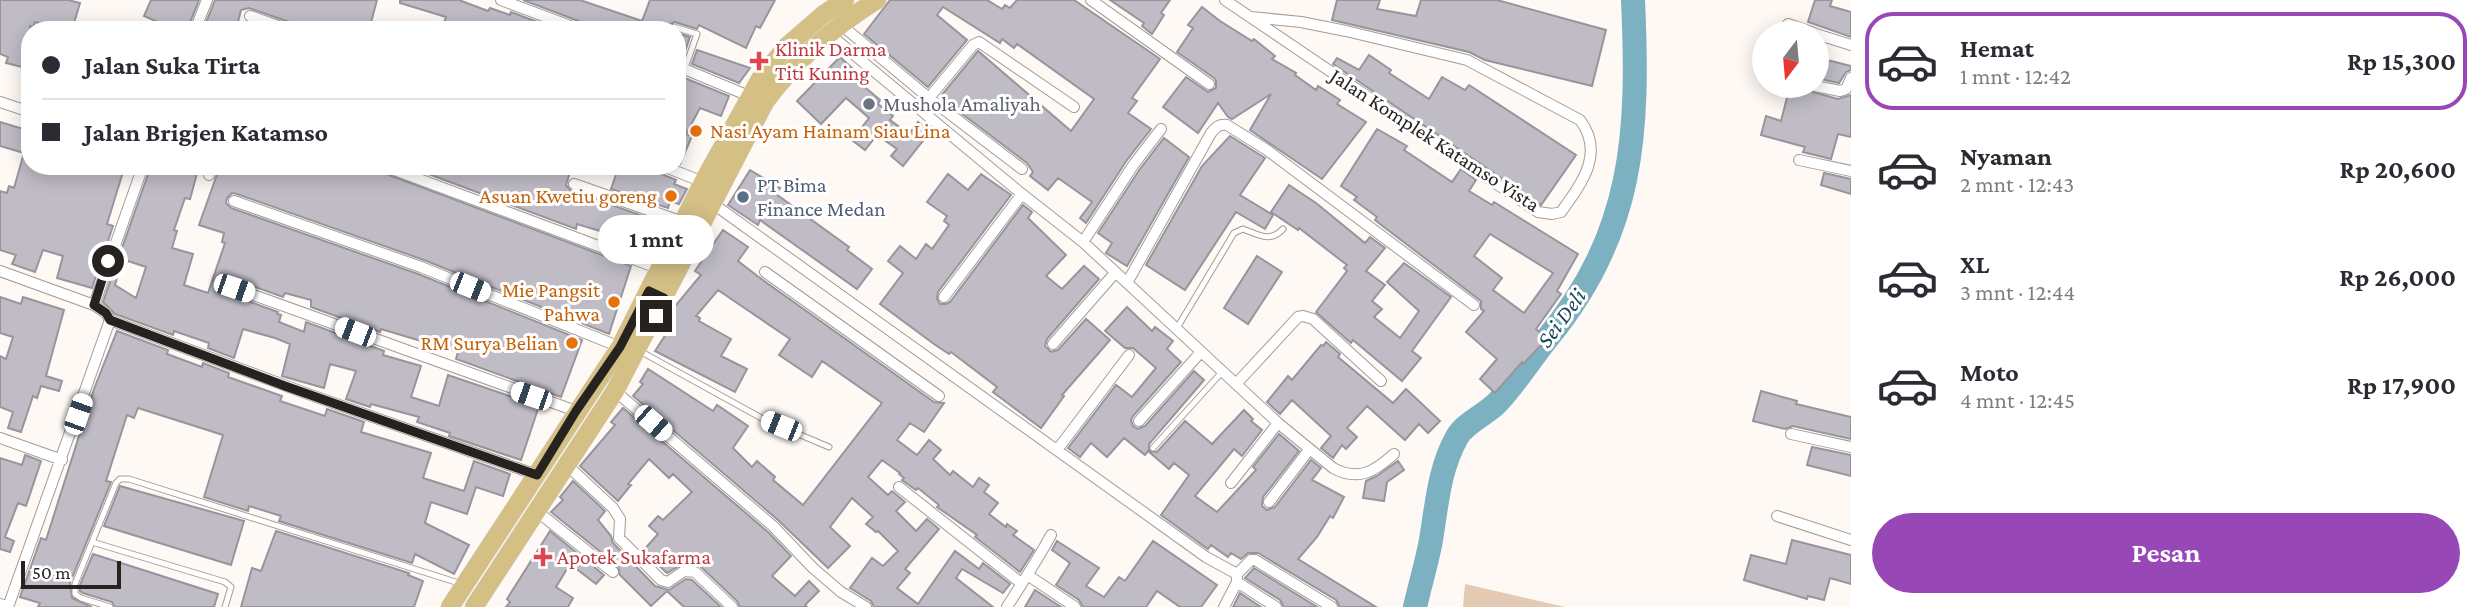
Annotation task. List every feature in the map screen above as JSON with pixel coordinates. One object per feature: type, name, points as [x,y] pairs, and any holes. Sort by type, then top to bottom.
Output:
[{"type":"main road","points":[[657,295],[660,269],[749,96],[787,46],[845,0]]},
{"type":"main road","points":[[474,607],[615,390],[629,348],[712,203],[765,102],[795,65],[834,29],[877,0]]},
{"type":"main road","points":[[450,607],[576,411],[629,348]]},
{"type":"street","points":[[501,0],[557,21]]},
{"type":"street","points":[[1091,0],[1209,84]]},
{"type":"street","name":"Jalan Komplek Katamso Vista","points":[[1226,0],[1251,17],[1538,212],[1561,212],[1589,165],[1592,144],[1580,120],[1467,61],[1333,29],[1251,17]]},
{"type":"street","points":[[197,21],[203,1]]},
{"type":"street","points":[[250,16],[264,21]]},
{"type":"street","points":[[834,29],[1023,169]]},
{"type":"street","points":[[834,29],[1022,194],[1083,242],[1309,450],[1342,473],[1356,474],[1376,470],[1394,454]]},
{"type":"street","points":[[1829,38],[1851,45]]},
{"type":"street","points":[[929,98],[973,45],[979,43],[1074,107]]},
{"type":"street","points":[[686,69],[749,96]]},
{"type":"street","points":[[1829,89],[1846,89],[1851,78]]},
{"type":"street","points":[[0,102],[21,109]]},
{"type":"street","points":[[1127,283],[1211,133],[1222,124],[1267,150],[1474,305]]},
{"type":"street","points":[[1083,242],[1134,164],[1161,129]]},
{"type":"street","points":[[1799,160],[1851,171]]},
{"type":"street","points":[[94,305],[140,175]]},
{"type":"street","points":[[408,175],[660,269]]},
{"type":"street","points":[[686,175],[703,182]]},
{"type":"street","points":[[574,184],[683,222]]},
{"type":"street","points":[[944,297],[1022,194]]},
{"type":"street","points":[[234,201],[421,267],[629,348]]},
{"type":"street","points":[[712,203],[1276,607]]},
{"type":"street","points":[[0,271],[94,305],[106,313],[110,320],[244,372],[537,475]]},
{"type":"street","points":[[765,272],[836,320],[939,396]]},
{"type":"street","points":[[1053,344],[1115,273]]},
{"type":"street","points":[[234,288],[576,411]]},
{"type":"street","points":[[836,320],[848,303]]},
{"type":"street","points":[[1236,384],[1298,317],[1303,316],[1313,319],[1381,381]]},
{"type":"street","points":[[0,604],[8,607],[110,320]]},
{"type":"street","points":[[1139,421],[1201,352]]},
{"type":"street","points":[[1057,450],[1129,355]]},
{"type":"street","points":[[615,390],[773,526],[813,568],[841,592],[866,607]]},
{"type":"street","points":[[1231,483],[1278,424]]},
{"type":"street","points":[[1791,434],[1851,447]]},
{"type":"street","points":[[0,438],[62,460]]},
{"type":"street","points":[[1269,502],[1309,450]]},
{"type":"street","points":[[568,466],[613,508],[620,519],[619,538],[661,580],[668,582],[684,570],[695,572],[732,607]]},
{"type":"street","points":[[899,486],[1025,579],[1075,607]]},
{"type":"street","points":[[538,512],[613,572]]},
{"type":"street","points":[[1777,516],[1851,540]]},
{"type":"street","points":[[1009,606],[1051,536]]},
{"type":"street","points":[[1224,607],[1237,578],[1251,560],[1332,607]]},
{"type":"lane","points":[[686,31],[697,34],[686,57]]},
{"type":"lane","points":[[1177,328],[1234,233],[1243,229],[1266,238],[1274,237],[1283,229]]},
{"type":"lane","points":[[629,348],[765,419],[829,447]]},
{"type":"lane","points":[[1153,448],[1222,372]]},
{"type":"lane","points":[[110,607],[81,598],[75,594],[75,584],[120,479],[129,479],[465,585]]},
{"type":"lane","points":[[92,542],[225,582],[231,587],[225,607]]},
{"type":"shaded area","points":[[1465,584],[1565,607],[1463,607]]},
{"type":"building","points":[[0,0],[68,0],[80,3],[75,21],[21,21],[21,67],[6,63],[8,57],[0,54]]},
{"type":"building","points":[[151,0],[199,0],[191,21],[155,21],[144,16]]},
{"type":"building","points":[[215,0],[377,0],[371,21],[286,21],[249,8],[241,10],[238,21],[207,21]]},
{"type":"building","points":[[400,0],[459,0],[488,11],[490,8],[510,15],[511,12],[535,21],[444,21],[446,17],[400,3]]},
{"type":"building","points":[[523,0],[580,0],[642,21],[579,21]]},
{"type":"building","points":[[650,0],[775,0],[760,28],[756,26],[746,48],[699,25],[697,29],[686,26],[686,21],[642,21]]},
{"type":"building","points":[[890,0],[987,0],[1002,9],[1005,5],[1010,8],[1017,0],[1074,0],[1160,59],[1132,98],[1137,101],[1128,113],[1151,129],[1127,160],[1086,223],[1080,218],[1092,202],[1058,178],[1048,190],[1030,176],[1033,172],[1027,163],[940,97],[978,51],[1071,131],[1094,99],[1017,44],[1014,48],[1002,39],[1000,43],[943,7],[937,15],[967,40],[928,87],[864,34]]},
{"type":"building","points":[[1110,0],[1170,0],[1152,34],[1142,26],[1144,23]]},
{"type":"building","points":[[1337,0],[1380,0],[1377,9],[1416,16],[1421,0],[1497,0],[1606,30],[1592,86],[1485,60],[1469,52],[1332,20]]},
{"type":"building","points":[[1815,0],[1832,0],[1830,6],[1851,12],[1851,37],[1829,29],[1829,21],[1808,21]]},
{"type":"building","points":[[1202,7],[1252,41],[1254,39],[1275,56],[1272,59],[1296,73],[1295,75],[1316,90],[1318,86],[1340,100],[1337,104],[1366,122],[1322,179],[1250,130],[1271,94],[1232,119],[1218,103],[1198,133],[1163,107],[1186,77],[1208,92],[1216,88],[1214,78],[1177,52],[1193,28],[1188,25]]},
{"type":"building","points":[[697,50],[750,68],[739,83],[692,64]]},
{"type":"building","points":[[1369,55],[1391,70],[1389,73],[1429,99],[1442,77],[1465,90],[1469,85],[1576,155],[1541,205],[1333,64],[1337,58],[1359,70]]},
{"type":"building","points":[[840,57],[864,79],[860,83],[880,100],[878,104],[893,116],[890,120],[909,134],[918,122],[930,132],[903,166],[891,156],[897,149],[877,135],[865,150],[852,140],[869,118],[846,98],[821,124],[797,101]]},
{"type":"building","points":[[1829,60],[1851,66],[1851,70],[1846,72],[1839,83],[1829,81]]},
{"type":"building","points":[[686,79],[729,96],[721,116],[700,108],[686,134]]},
{"type":"building","points":[[1851,95],[1851,137],[1838,134],[1831,159],[1803,152],[1805,147],[1761,135],[1766,116],[1781,121],[1787,98],[1829,97],[1838,99]]},
{"type":"building","points":[[0,122],[21,128],[21,152],[0,146]]},
{"type":"building","points":[[1377,129],[1407,146],[1404,150],[1452,182],[1461,169],[1476,180],[1469,191],[1492,205],[1494,202],[1578,254],[1557,291],[1561,294],[1536,329],[1547,339],[1495,393],[1480,379],[1497,359],[1466,332],[1484,311],[1481,309],[1481,301],[1375,220],[1377,217],[1354,200],[1357,197],[1341,186]],"holes":[[[1490,234],[1553,273],[1524,313],[1493,290],[1502,278],[1474,256]]]},
{"type":"building","points":[[686,134],[692,136],[686,150]]},
{"type":"building","points":[[1230,136],[1265,158],[1240,195],[1273,215],[1265,229],[1236,212],[1185,290],[1146,265],[1202,166]]},
{"type":"building","points":[[1164,138],[1189,157],[1127,266],[1106,253],[1112,243],[1098,233]]},
{"type":"building","points":[[21,164],[21,175],[122,175],[107,224],[113,226],[92,288],[57,278],[63,256],[43,250],[35,272],[12,264],[16,255],[0,250],[0,191],[7,193],[9,186],[14,188]]},
{"type":"building","points":[[750,170],[780,188],[776,194],[849,247],[847,250],[872,269],[857,289],[760,220],[758,225],[728,205]]},
{"type":"building","points":[[1824,173],[1851,179],[1851,194],[1821,185]]},
{"type":"building","points":[[948,174],[968,190],[981,174],[1011,195],[938,292],[937,299],[940,304],[950,302],[1023,205],[1032,212],[1028,218],[1066,255],[1046,276],[1062,289],[1084,266],[1099,279],[1047,339],[1045,346],[1051,352],[1058,350],[1086,319],[1110,340],[1062,395],[1064,396],[1041,428],[993,392],[997,387],[880,304],[903,273],[888,261],[900,246],[916,259],[926,244],[932,249],[949,225],[944,221],[947,216],[927,202]]},
{"type":"building","points":[[148,175],[197,175],[190,199],[185,198],[174,230],[177,231],[172,248],[193,254],[184,285],[208,293],[225,243],[222,242],[224,233],[199,225],[217,175],[389,175],[631,266],[609,334],[424,260],[237,194],[232,193],[227,198],[226,203],[231,208],[418,274],[582,340],[561,397],[456,359],[458,352],[381,329],[380,332],[311,307],[311,300],[285,293],[283,297],[236,280],[227,285],[226,290],[231,295],[278,312],[277,314],[281,315],[279,322],[304,332],[306,322],[384,351],[383,355],[421,366],[411,397],[439,406],[448,375],[539,406],[521,460],[449,436],[450,433],[417,422],[419,417],[346,399],[356,371],[330,364],[324,388],[282,376],[290,344],[275,338],[243,329],[234,358],[208,348],[209,343],[174,331],[173,335],[115,314],[103,302]],"holes":[[[128,261],[146,267],[136,298],[115,285],[121,266],[125,267]]]},
{"type":"building","points":[[431,175],[569,175],[566,185],[571,191],[663,223],[650,257],[617,245],[620,237],[577,224],[576,229]]},
{"type":"building","points":[[616,175],[664,175],[676,180],[674,184],[687,189],[679,204],[670,201],[668,208],[611,189]]},
{"type":"building","points":[[1289,185],[1365,243],[1370,237],[1385,248],[1366,271],[1385,285],[1372,301],[1382,309],[1374,317],[1400,338],[1419,311],[1387,282],[1404,263],[1451,297],[1412,351],[1421,358],[1402,381],[1353,340],[1351,343],[1316,312],[1347,271],[1344,268],[1347,265],[1299,228],[1298,230],[1271,212]]},
{"type":"building","points":[[723,230],[748,247],[738,261],[934,402],[944,403],[924,432],[910,423],[897,440],[917,455],[929,440],[941,450],[933,459],[950,475],[953,471],[973,487],[979,478],[989,485],[984,492],[998,503],[989,514],[1006,527],[1007,524],[1017,531],[1013,535],[1034,550],[1020,572],[975,537],[977,535],[937,507],[939,505],[918,488],[916,490],[902,480],[904,478],[900,473],[882,460],[868,477],[888,495],[892,491],[905,502],[896,511],[916,531],[927,519],[939,529],[905,569],[910,573],[897,588],[918,604],[955,551],[979,569],[983,563],[1010,584],[1003,593],[962,569],[956,578],[993,607],[874,607],[871,601],[850,588],[872,558],[883,566],[898,551],[878,531],[866,524],[873,517],[852,498],[830,527],[850,546],[828,568],[778,520],[633,396],[643,384],[640,382],[648,369],[713,411],[717,405],[748,426],[733,448],[752,467],[757,461],[775,477],[773,480],[803,505],[882,403],[822,361],[812,377],[779,355],[790,339],[718,290],[696,316],[700,318],[699,321],[731,339],[721,356],[747,369],[735,392],[655,351],[666,334],[661,331],[676,305],[701,275],[695,271]]},
{"type":"building","points":[[1257,256],[1282,272],[1248,324],[1224,308]]},
{"type":"building","points":[[0,297],[21,304],[23,297],[64,310],[46,376],[62,381],[59,391],[41,386],[37,398],[33,396],[21,432],[8,428],[13,412],[0,407],[0,356],[6,359],[13,337],[0,333]]},
{"type":"building","points":[[1127,307],[1152,331],[1155,327],[1173,341],[1167,349],[1181,362],[1133,416],[1133,426],[1138,429],[1145,426],[1194,371],[1204,380],[1149,444],[1149,451],[1157,452],[1185,421],[1212,444],[1244,410],[1253,419],[1251,421],[1262,430],[1242,456],[1234,449],[1195,496],[1217,512],[1256,470],[1253,467],[1279,434],[1299,451],[1263,497],[1262,506],[1267,510],[1275,507],[1311,460],[1321,468],[1312,480],[1344,497],[1333,518],[1330,516],[1317,537],[1298,559],[1376,607],[1340,607],[1336,600],[1258,553],[1248,553],[1241,559],[1231,553],[1228,557],[1211,545],[1208,549],[1161,515],[1189,475],[1174,463],[1169,469],[1148,451],[1145,455],[1124,438],[1107,457],[1091,443],[1080,457],[1068,448],[1116,385],[1132,397],[1156,368],[1133,348],[1125,348],[1105,331]]},
{"type":"building","points":[[117,331],[168,350],[167,354],[202,367],[203,363],[229,373],[228,377],[282,396],[280,401],[325,416],[327,409],[364,422],[361,432],[431,453],[423,478],[464,491],[474,461],[510,474],[503,496],[476,487],[467,514],[431,502],[425,523],[469,545],[454,574],[415,554],[412,563],[279,521],[281,516],[249,506],[248,511],[204,497],[223,435],[138,408],[134,418],[127,415],[106,481],[111,482],[70,583],[72,598],[92,607],[38,607],[40,603],[20,597],[41,538],[46,540],[94,389]]},
{"type":"building","points":[[1326,342],[1340,354],[1338,357],[1393,403],[1406,389],[1440,421],[1428,433],[1419,424],[1405,440],[1367,406],[1347,428],[1357,437],[1346,449],[1342,445],[1333,458],[1321,448],[1331,436],[1292,400],[1280,414],[1267,402],[1288,376],[1292,380]]},
{"type":"building","points":[[1761,391],[1797,401],[1796,404],[1851,417],[1851,439],[1793,426],[1785,429],[1753,421]]},
{"type":"building","points":[[623,408],[768,532],[791,556],[772,576],[795,596],[809,581],[819,591],[805,605],[807,607],[740,607],[700,566],[684,563],[667,573],[643,551],[658,534],[649,526],[658,516],[663,520],[692,492],[673,474],[669,478],[649,459],[618,501],[580,466],[615,425],[611,422]]},
{"type":"building","points":[[1812,447],[1851,455],[1851,476],[1807,465]]},
{"type":"building","points":[[25,455],[41,461],[26,506],[18,503],[5,537],[14,541],[10,552],[0,549],[0,458],[22,465]]},
{"type":"building","points":[[1398,461],[1404,470],[1387,482],[1384,501],[1363,498],[1366,481]]},
{"type":"building","points":[[573,481],[605,511],[598,520],[611,536],[613,543],[655,586],[669,590],[686,579],[692,580],[721,607],[684,607],[667,591],[651,606],[620,575],[618,566],[551,512],[563,500],[560,497]]},
{"type":"building","points":[[120,486],[244,521],[231,565],[104,526]]},
{"type":"building","points":[[276,531],[409,573],[408,575],[423,581],[414,607],[241,607],[252,568],[261,571]]},
{"type":"building","points":[[550,531],[604,575],[596,584],[570,564],[556,587],[573,598],[568,607],[506,607],[510,602],[507,599]]},
{"type":"building","points":[[1792,540],[1851,555],[1851,584],[1830,578],[1824,600],[1808,596],[1807,599],[1744,580],[1751,555],[1786,564]]},
{"type":"building","points":[[1057,541],[1099,568],[1086,586],[1104,597],[1119,577],[1125,581],[1153,541],[1217,585],[1201,607],[1180,607],[1157,591],[1146,607],[1083,607],[1079,600],[1056,585],[1070,563],[1052,550]]},
{"type":"building","points":[[93,554],[218,594],[214,607],[115,607],[112,602],[83,593],[80,591],[80,585]]},
{"type":"building","points":[[1254,568],[1317,607],[1284,607],[1280,600],[1245,578]]},
{"type":"building","points":[[1035,590],[1061,607],[1025,607]]},
{"type":"building","points":[[1240,593],[1261,607],[1233,607]]},
{"type":"waterway","name":"Sei Deli","points":[[1415,607],[1442,474],[1457,437],[1465,427],[1504,396],[1576,300],[1598,260],[1614,220],[1632,137],[1635,48],[1633,0]]},
{"type":"place","name":"Klinik Darma Titi Kuning","points":[[759,61]]},
{"type":"place","name":"Mushola Amaliyah","points":[[869,104]]},
{"type":"place","name":"Nasi Ayam Hainam Siau Lina","points":[[696,131]]},
{"type":"place","name":"Asuan Kwetiu goreng","points":[[671,196]]},
{"type":"place","name":"PT Bima Finance Medan","points":[[743,197]]},
{"type":"place","name":"Mie Pangsit Pahwa","points":[[614,302]]},
{"type":"place","name":"RM Surya Belian","points":[[572,343]]},
{"type":"place","name":"Apotek Sukafarma","points":[[543,557]]},
{"type":"route","points":[[108,261],[94,305],[106,313],[110,320],[194,353],[537,475],[620,347],[649,291],[664,298],[656,316]]}]
